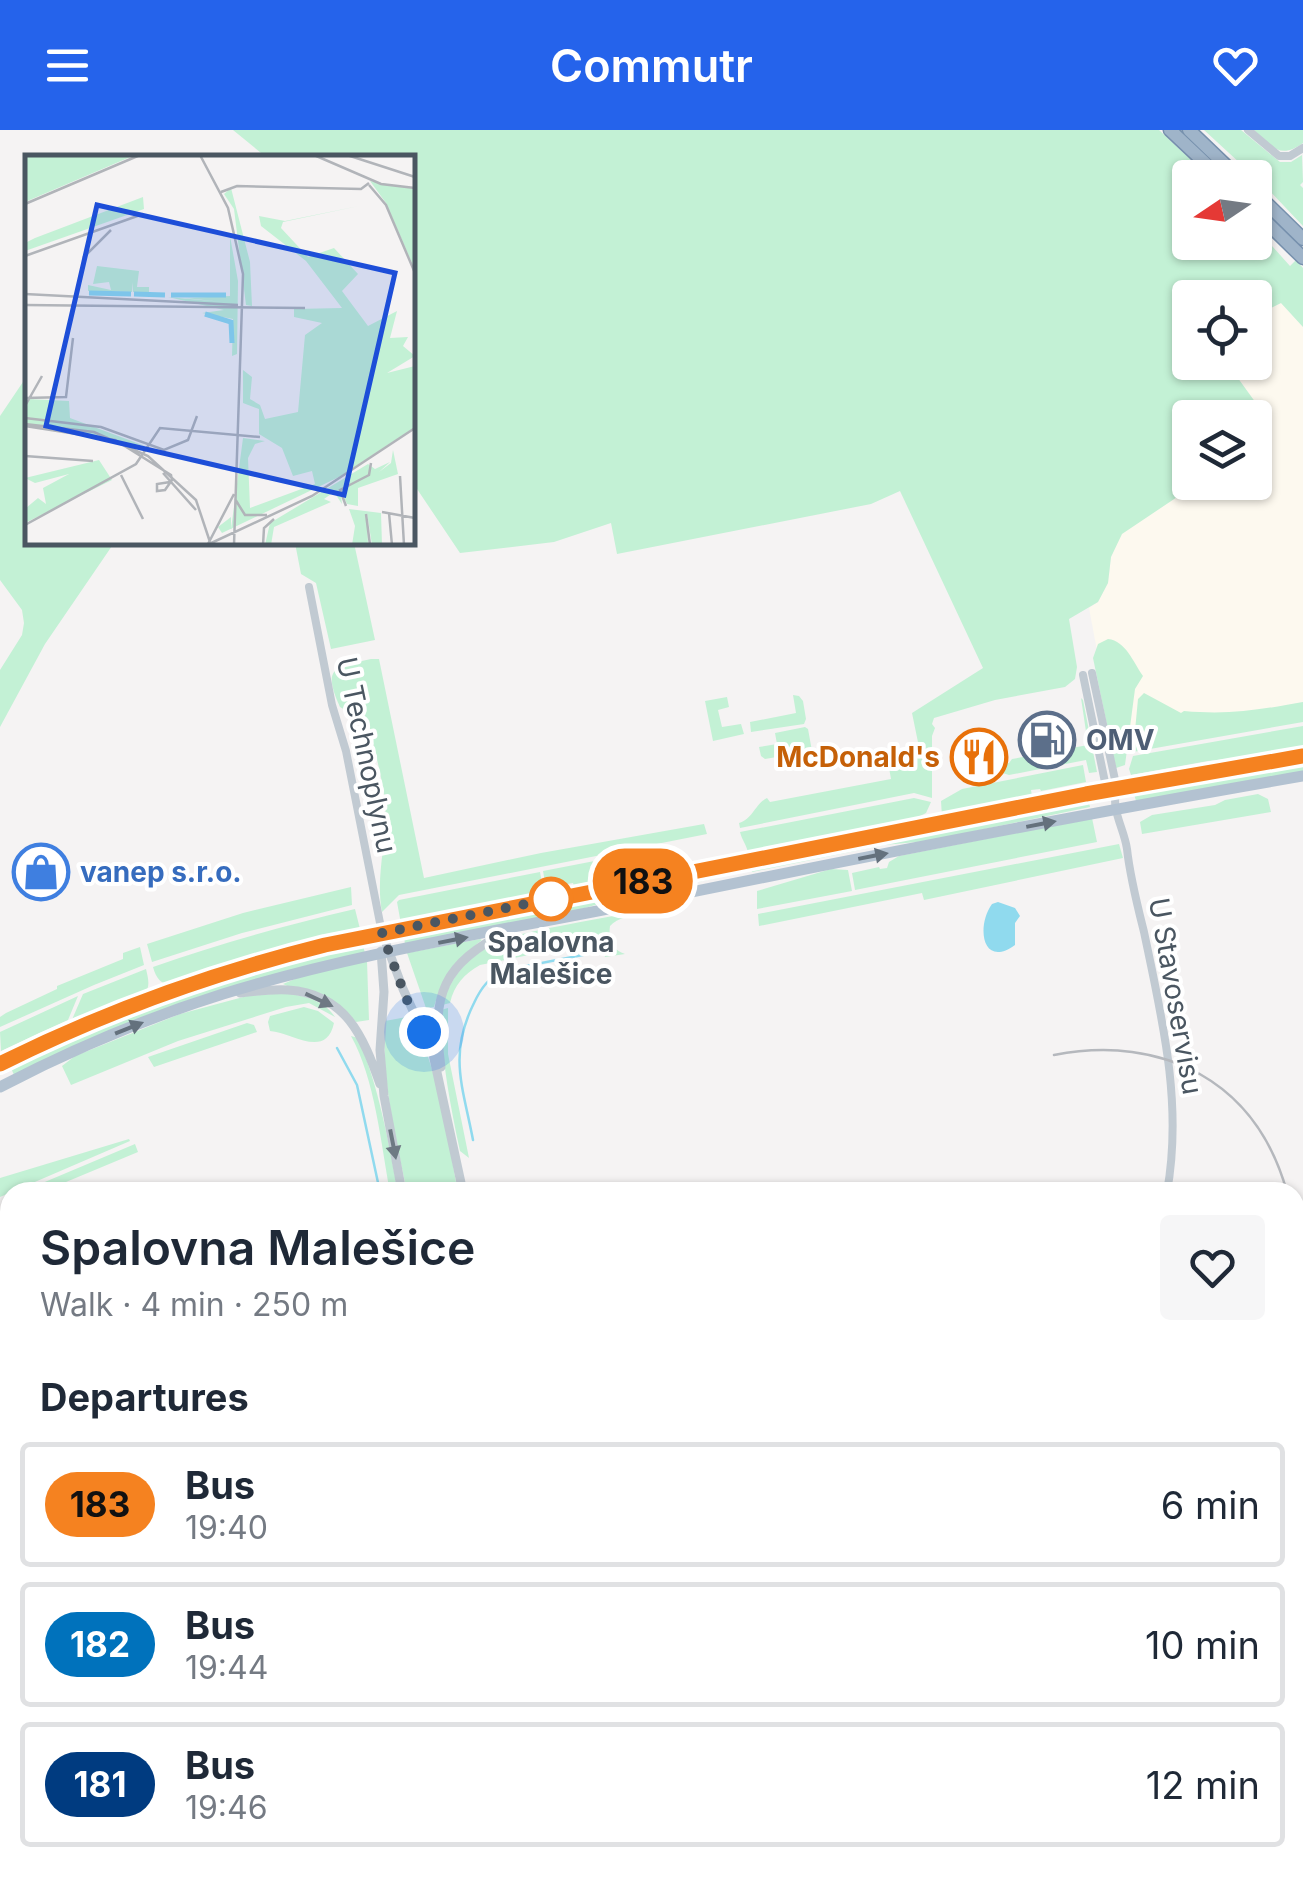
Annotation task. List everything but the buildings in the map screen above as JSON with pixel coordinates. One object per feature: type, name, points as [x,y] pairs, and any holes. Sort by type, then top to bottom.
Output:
[{"type":"highway","points":[[1170,130],[1202,160]]},
{"type":"highway","points":[[1189,130],[1221,160]]},
{"type":"highway","points":[[1272,209],[1303,240]]},
{"type":"highway","points":[[1272,228],[1303,258]]},
{"type":"main road","points":[[0,1087],[114,1034],[224,994],[313,969],[1303,756]]},
{"type":"main road","points":[[0,1064],[99,1018],[175,989],[275,958],[382,933],[1113,797],[1303,776]]},
{"type":"street","points":[[1248,130],[1279,156],[1290,156],[1303,148]]},
{"type":"street","name":"U Technoplynu","points":[[309,587],[382,933]]},
{"type":"street","name":"U Stavoservisu","points":[[1087,674],[1169,1060],[1174,1119],[1168,1182]]},
{"type":"street","points":[[448,1119],[436,1024],[439,1000],[450,976],[466,957],[515,927]]},
{"type":"street","points":[[382,933],[386,953],[430,1045],[461,1182]]},
{"type":"street","points":[[386,953],[380,1050],[400,1182]]},
{"type":"street","points":[[224,994],[284,989],[331,1004],[361,1035],[384,1096]]},
{"type":"shaded area","points":[[1281,303],[1303,327],[1303,702],[1119,740],[1089,608],[1098,602],[1108,583],[1111,557],[1121,534],[1172,500],[1272,500],[1272,400],[1254,400],[1239,380],[1272,380],[1272,308]]},
{"type":"green space","points":[[233,130],[1159,130],[1191,160],[1172,160],[1172,260],[1272,260],[1272,246],[1290,266],[1296,260],[1303,268],[1303,327],[1281,303],[1272,308],[1272,280],[1172,280],[1172,380],[1239,380],[1254,400],[1172,400],[1173,500],[1122,534],[1111,557],[1108,583],[1098,602],[1069,619],[1077,667],[1075,679],[1065,687],[995,700],[934,718],[932,798],[914,793],[740,828],[739,823],[767,798],[770,802],[891,779],[888,762],[871,762],[920,752],[912,713],[983,668],[900,491],[871,504],[617,554],[611,523],[554,542],[460,553],[415,486],[415,155],[264,155]]},
{"type":"green space","points":[[1204,130],[1241,130],[1280,162],[1291,162],[1302,155],[1303,226],[1272,193],[1272,160],[1237,160]]},
{"type":"green space","points":[[1254,130],[1303,130],[1303,143],[1282,151]]},
{"type":"green space","points":[[25,379],[25,545],[113,545],[45,644],[0,727],[0,670],[22,635],[24,623],[22,610],[0,580],[0,416]]},
{"type":"green space","points":[[295,545],[354,545],[375,640],[331,649],[316,583],[301,574]]},
{"type":"green space","points":[[1108,639],[1124,648],[1143,676],[1135,689],[1125,765],[1116,768],[1093,658],[1098,644]]},
{"type":"green space","points":[[379,659],[424,878],[704,824],[707,834],[399,895],[382,912],[385,802],[380,772],[369,724],[340,707],[332,684],[332,676],[340,667]]},
{"type":"green space","points":[[1144,693],[1181,713],[1244,711],[1303,702],[1303,722],[1133,752],[1138,699]]},
{"type":"green space","points":[[793,695],[803,701],[804,724],[751,732],[750,722],[796,713]]},
{"type":"green space","points":[[727,697],[729,707],[718,710],[722,727],[741,724],[744,734],[713,741],[705,701]]},
{"type":"green space","points":[[1081,698],[1097,772],[1089,773],[1086,760],[1009,775],[984,767],[1088,745]]},
{"type":"green space","points":[[1303,726],[1303,751],[1208,761],[1131,775],[1129,769],[1133,756]]},
{"type":"green space","points":[[805,727],[812,751],[765,759],[761,756],[759,747],[777,744],[775,733]]},
{"type":"green space","points":[[1303,761],[1303,772],[1136,801],[1134,794],[1229,777],[1257,768]]},
{"type":"green space","points":[[1083,765],[1086,782],[1031,790],[1032,796],[1016,803],[942,817],[941,801],[962,789]]},
{"type":"green space","points":[[1258,794],[1268,799],[1271,812],[1142,834],[1140,822],[1152,815]]},
{"type":"green space","points":[[914,798],[931,802],[926,813],[914,819],[748,852],[740,832]]},
{"type":"green space","points":[[1088,798],[1090,807],[928,841],[884,845],[752,872],[750,864]]},
{"type":"green space","points":[[1092,818],[1097,842],[855,890],[852,873],[887,868],[899,856]]},
{"type":"green space","points":[[1119,844],[1123,858],[924,900],[922,893],[759,926],[758,914]]},
{"type":"green space","points":[[610,858],[608,879],[546,888],[543,871]]},
{"type":"green space","points":[[831,869],[848,870],[852,891],[757,909],[757,891]]},
{"type":"green space","points":[[540,872],[544,893],[531,899],[401,924],[399,900]]},
{"type":"green space","points":[[718,872],[717,878],[578,910],[405,944],[404,937],[517,910]]},
{"type":"green space","points":[[351,887],[352,905],[242,933],[152,962],[147,944],[243,913]]},
{"type":"green space","points":[[355,909],[361,933],[173,985],[160,980],[153,967],[253,935]]},
{"type":"green space","points":[[647,910],[656,913],[625,917],[610,926],[612,944],[625,954],[605,957],[598,941],[480,965],[460,981],[450,1003],[442,1005],[461,969],[488,947],[540,930]]},
{"type":"green space","points":[[480,939],[446,978],[434,1007],[426,1008],[407,953]]},
{"type":"green space","points":[[362,942],[365,953],[299,968],[14,1075],[11,1068],[140,1007],[266,965]]},
{"type":"green space","points":[[140,947],[144,965],[0,1027],[0,1017],[6,1013],[57,986],[123,959],[123,953]]},
{"type":"green space","points":[[367,961],[369,1020],[356,1022],[348,1013],[283,984],[302,976]]},
{"type":"green space","points":[[146,969],[148,988],[144,994],[71,1022],[83,994]]},
{"type":"green space","points":[[285,993],[320,1003],[335,1017],[309,1003],[286,1007],[178,1041],[71,1085],[62,1066],[75,1056],[180,1014],[247,996]]},
{"type":"green space","points":[[78,996],[68,1020],[1,1051],[0,1032]]},
{"type":"green space","points":[[304,1007],[318,1011],[334,1023],[324,1040],[307,1041],[270,1031],[270,1016]]},
{"type":"green space","points":[[448,1008],[448,1054],[469,1158],[460,1151],[447,1081],[441,1010]]},
{"type":"green space","points":[[412,1016],[435,1080],[456,1182],[405,1182],[390,1108],[385,1021]]},
{"type":"green space","points":[[247,1023],[254,1025],[257,1032],[154,1067],[148,1057]]},
{"type":"green space","points":[[351,1036],[358,1038],[372,1075],[396,1182],[388,1182],[372,1092]]},
{"type":"green space","points":[[130,1141],[35,1182],[0,1182],[0,1178]]},
{"type":"green space","points":[[135,1144],[138,1152],[66,1182],[45,1182]]},
{"type":"water","points":[[992,904],[1015,908],[1020,916],[1015,923],[1015,945],[995,952],[985,942],[984,923]]},
{"type":"waterway","points":[[473,1140],[460,1055],[466,1022],[480,992],[505,970],[598,952]]},
{"type":"waterway","points":[[337,1048],[357,1085],[378,1182]]},
{"type":"railway","points":[[1054,1055],[1094,1050],[1132,1052],[1167,1060],[1200,1074],[1228,1094],[1253,1121],[1273,1153],[1283,1182]]},
{"type":"bus line","name":"183","points":[[0,1064],[143,1001],[236,969],[325,945],[1086,794],[1303,756]]},
{"type":"place","name":"OMV","points":[[1047,740]]},
{"type":"place","name":"McDonald's","points":[[979,757]]},
{"type":"place","name":"vanep s.r.o.","points":[[41,872]]},
{"type":"place","name":"Spalovna Malešice","points":[[551,899]]},
{"type":"route","points":[[424,1032],[406,998],[382,933],[551,899]]}]
